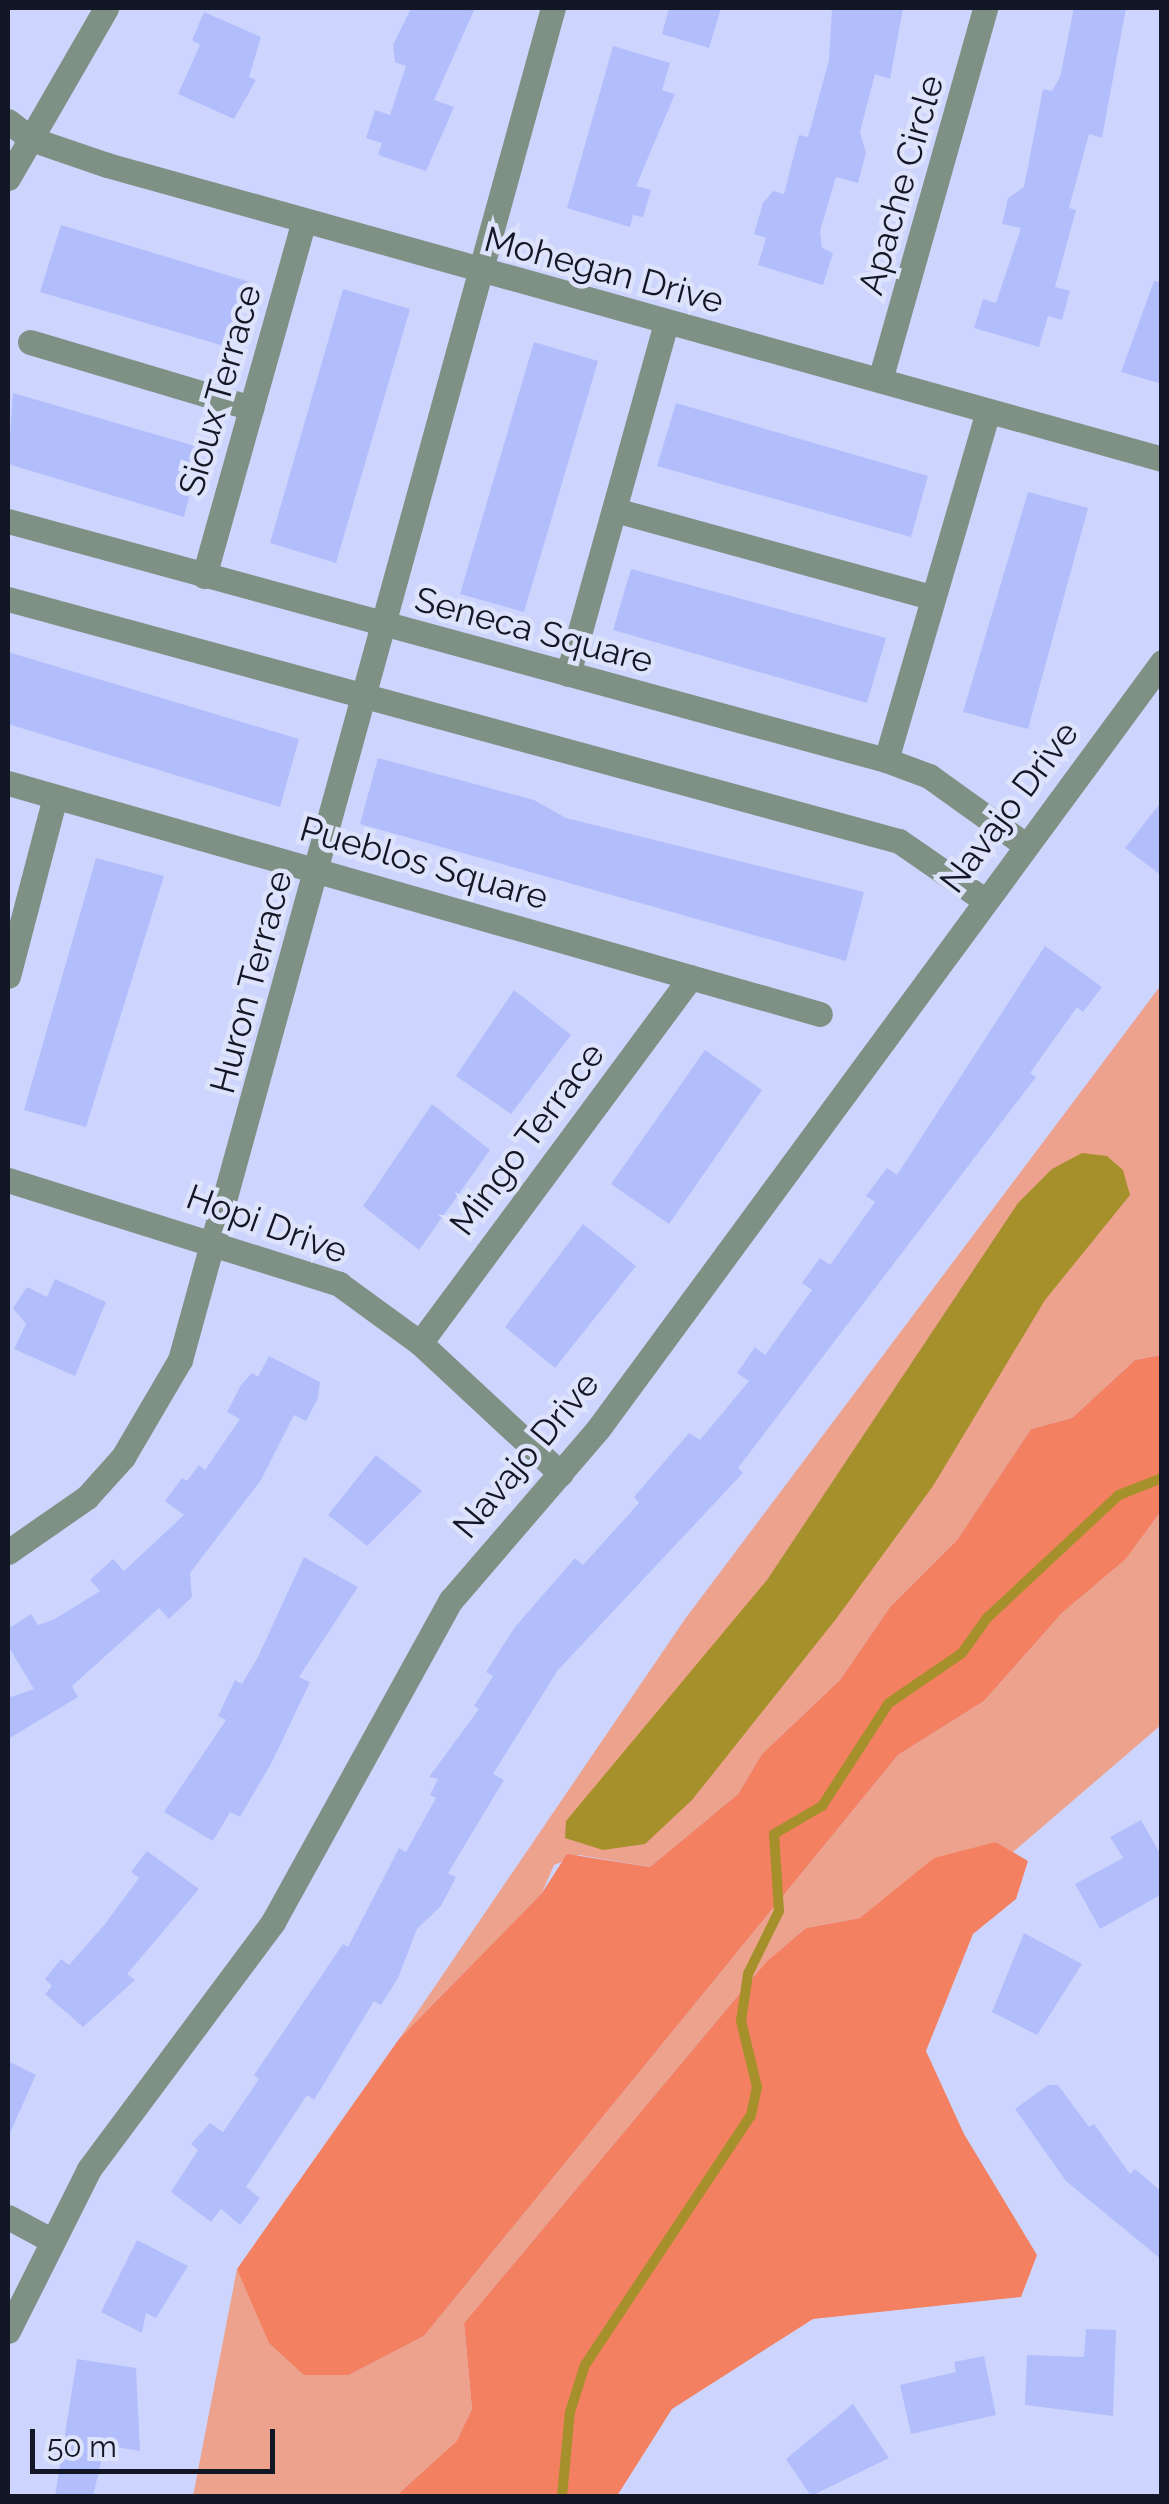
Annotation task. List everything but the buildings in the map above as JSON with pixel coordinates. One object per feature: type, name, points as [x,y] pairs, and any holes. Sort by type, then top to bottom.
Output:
[{"type":"street","points":[[8,178],[106,8]]},
{"type":"street","name":"Huron Terrace","points":[[8,1552],[87,1496],[154,1412],[180,1360],[217,1239],[553,8]]},
{"type":"street","name":"Apache Circle","points":[[880,380],[985,8]]},
{"type":"street","points":[[8,121],[31,139]]},
{"type":"street","name":"Mohegan Drive","points":[[31,139],[483,274],[1162,459]]},
{"type":"street","name":"Sioux Terrace","points":[[204,576],[303,223]]},
{"type":"street","points":[[568,674],[666,324]]},
{"type":"street","points":[[30,342],[251,408]]},
{"type":"street","points":[[886,760],[987,414]]},
{"type":"street","points":[[615,510],[931,597]]},
{"type":"street","name":"Seneca Square","points":[[8,521],[385,627],[886,760],[928,776],[1024,844]]},
{"type":"street","points":[[8,599],[899,842],[984,899]]},
{"type":"street","name":"Navajo Drive","points":[[8,2332],[49,2238],[89,2170],[273,1922],[452,1600],[561,1474],[1162,662]]},
{"type":"street","name":"Pueblos Square","points":[[8,783],[318,868],[820,1014]]},
{"type":"street","points":[[8,976],[55,797]]},
{"type":"street","name":"Mingo Terrace","points":[[420,1343],[691,978]]},
{"type":"street","name":"Hopi Drive","points":[[8,1180],[217,1239],[339,1284],[420,1343],[561,1474]]},
{"type":"street","points":[[8,2218],[49,2238]]},
{"type":"shaded area","points":[[1161,985],[1161,1355],[1135,1360],[1072,1418],[1031,1429],[957,1540],[890,1607],[840,1680],[762,1754],[738,1794],[650,1867],[579,1855],[554,1865],[542,1893],[399,2039],[685,1619]]},
{"type":"shaded area","points":[[1082,1153],[1107,1156],[1123,1170],[1130,1195],[1045,1300],[933,1486],[836,1619],[692,1800],[645,1844],[603,1850],[565,1838],[566,1821],[767,1580],[1018,1203],[1052,1169]]},
{"type":"shaded area","points":[[1161,1355],[1161,1511],[1126,1559],[1062,1613],[984,1701],[898,1755],[424,2336],[349,2375],[304,2375],[269,2343],[237,2269],[399,2039],[542,1893],[567,1854],[650,1867],[738,1794],[762,1754],[840,1680],[890,1607],[957,1540],[1031,1429],[1072,1418],[1135,1360]]},
{"type":"shaded area","points":[[1161,1511],[1161,1725],[1013,1852],[996,1842],[860,1918],[806,1928],[767,1961],[464,2323],[472,2409],[458,2441],[396,2496],[193,2496],[237,2269],[254,2301],[349,2375],[424,2336],[898,1755],[984,1701],[1062,1613],[1126,1559]]},
{"type":"shaded area","points":[[996,1842],[1028,1861],[1016,1899],[973,1934],[926,2051],[964,2134],[1037,2255],[1021,2297],[813,2319],[672,2409],[617,2496],[396,2496],[457,2441],[472,2409],[464,2323],[767,1961],[806,1928],[860,1918],[934,1858]]},
{"type":"waterway","points":[[562,2496],[570,2412],[585,2365],[751,2115],[757,2087],[741,2021],[748,1974],[779,1911],[774,1834],[822,1806],[889,1703],[962,1653],[987,1618],[1119,1495],[1162,1478]]}]
